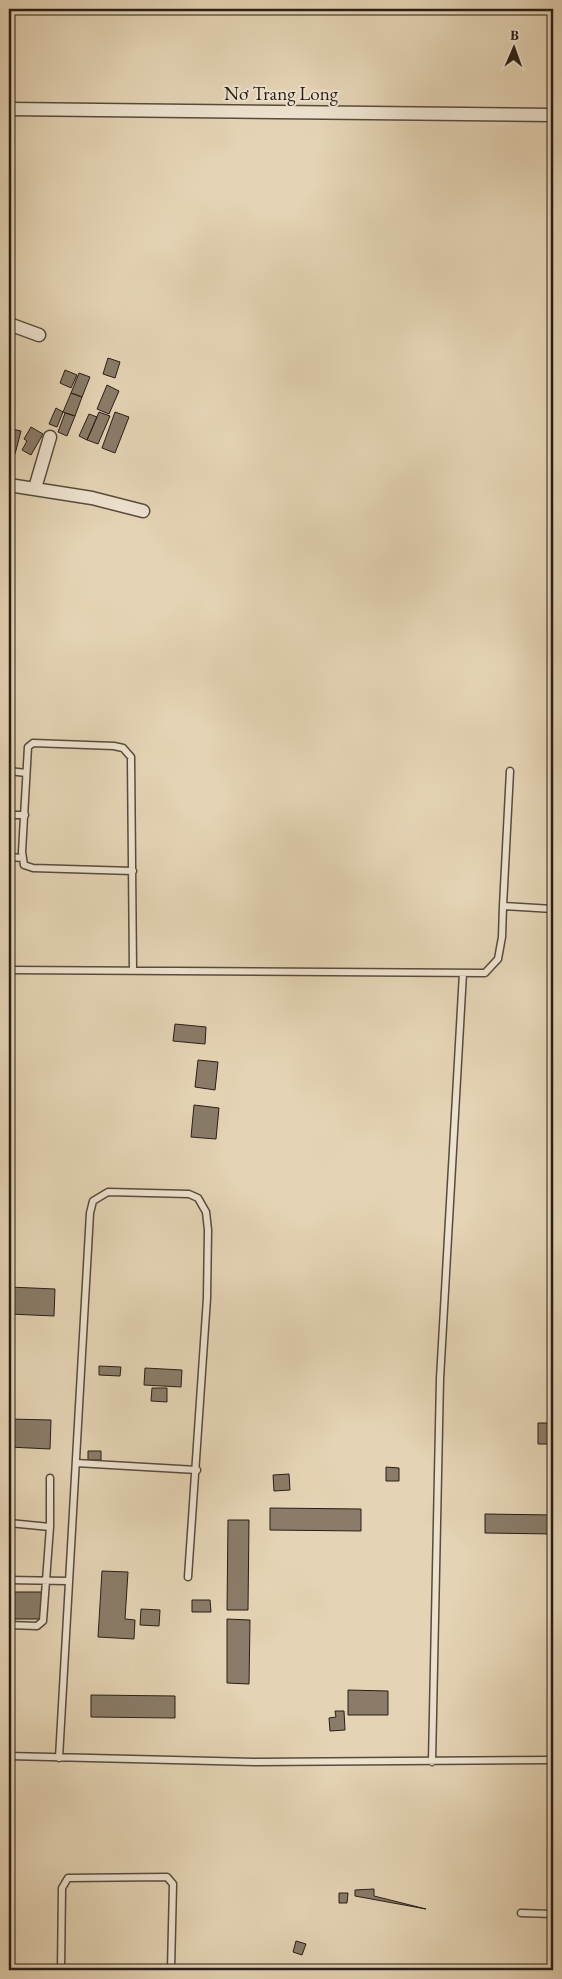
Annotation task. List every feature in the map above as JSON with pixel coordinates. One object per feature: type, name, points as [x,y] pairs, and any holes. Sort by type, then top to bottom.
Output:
[{"type":"street","name":"Nơ Trang Long","points":[[9,110],[553,115]]},
{"type":"street","points":[[9,324],[39,336]]},
{"type":"street","points":[[35,488],[50,437]]},
{"type":"street","points":[[9,485],[92,498],[143,511]]},
{"type":"lane","points":[[9,706],[9,730]]},
{"type":"lane","points":[[133,871],[33,868],[24,865],[24,815],[28,747],[33,744],[114,746],[123,748],[128,752],[130,758],[133,871],[133,970]]},
{"type":"lane","points":[[9,771],[26,773]]},
{"type":"lane","points":[[9,970],[485,973],[498,959],[502,937],[510,771]]},
{"type":"lane","points":[[9,814],[24,815]]},
{"type":"lane","points":[[9,858],[23,858]]},
{"type":"lane","points":[[503,906],[553,909]]},
{"type":"lane","points":[[432,1762],[440,1379],[463,973]]},
{"type":"lane","points":[[59,1758],[90,1213],[93,1202],[108,1192],[189,1194],[198,1198],[206,1212],[208,1230],[207,1298],[197,1470],[188,1577]]},
{"type":"lane","points":[[76,1463],[197,1470]]},
{"type":"lane","points":[[9,1625],[37,1626],[43,1621],[50,1527],[50,1478]]},
{"type":"lane","points":[[9,1523],[50,1527]]},
{"type":"lane","points":[[9,1580],[68,1581]]},
{"type":"lane","points":[[9,1756],[432,1762],[553,1760]]},
{"type":"lane","points":[[61,1970],[62,1888],[68,1878],[76,1877],[167,1877],[171,1880],[173,1884],[170,1970]]},
{"type":"lane","points":[[521,1913],[553,1914]]},
{"type":"lane","points":[[9,1970],[15,1970]]},
{"type":"building","points":[[108,358],[120,362],[115,378],[103,374]]},
{"type":"building","points":[[65,370],[77,375],[71,388],[60,383]]},
{"type":"building","points":[[79,373],[90,377],[82,397],[71,393]]},
{"type":"building","points":[[107,385],[119,391],[109,414],[97,409]]},
{"type":"building","points":[[71,393],[82,397],[75,416],[63,412]]},
{"type":"building","points":[[56,408],[63,412],[57,427],[49,424]]},
{"type":"building","points":[[99,412],[110,416],[98,444],[87,440]]},
{"type":"building","points":[[115,412],[129,417],[115,453],[102,448]]},
{"type":"building","points":[[65,413],[75,416],[67,436],[58,432]]},
{"type":"building","points":[[89,414],[97,417],[87,440],[79,436]]},
{"type":"building","points":[[31,427],[43,434],[31,455],[22,450],[27,441],[24,439]]},
{"type":"building","points":[[12,429],[21,431],[15,454],[9,453]]},
{"type":"building","points":[[175,1024],[206,1027],[205,1044],[173,1041]]},
{"type":"building","points":[[198,1060],[218,1062],[215,1090],[195,1087]]},
{"type":"building","points":[[194,1105],[219,1108],[216,1139],[191,1137]]},
{"type":"building","points":[[9,1287],[55,1289],[54,1316],[9,1314]]},
{"type":"building","points":[[99,1366],[121,1367],[120,1376],[99,1375]]},
{"type":"building","points":[[145,1368],[182,1370],[181,1387],[144,1385]]},
{"type":"building","points":[[152,1388],[167,1388],[167,1402],[151,1401]]},
{"type":"building","points":[[9,1419],[51,1420],[50,1449],[9,1447]]},
{"type":"building","points":[[538,1423],[553,1423],[553,1444],[538,1444]]},
{"type":"building","points":[[88,1451],[101,1451],[101,1460],[88,1460]]},
{"type":"building","points":[[386,1467],[399,1468],[399,1481],[386,1481]]},
{"type":"building","points":[[289,1474],[290,1490],[274,1491],[273,1475]]},
{"type":"building","points":[[270,1508],[361,1509],[361,1531],[270,1530]]},
{"type":"building","points":[[485,1514],[553,1515],[553,1534],[485,1533]]},
{"type":"building","points":[[228,1520],[249,1520],[248,1610],[227,1610]]},
{"type":"building","points":[[102,1571],[128,1572],[125,1619],[135,1620],[134,1639],[98,1637]]},
{"type":"building","points":[[9,1592],[46,1592],[45,1619],[9,1619]]},
{"type":"building","points":[[192,1600],[210,1600],[211,1612],[192,1612]]},
{"type":"building","points":[[141,1609],[160,1610],[159,1626],[140,1625]]},
{"type":"building","points":[[227,1619],[250,1620],[249,1684],[227,1683]]},
{"type":"building","points":[[348,1690],[388,1691],[388,1715],[348,1715]]},
{"type":"building","points":[[91,1695],[175,1696],[175,1718],[91,1717]]},
{"type":"building","points":[[335,1711],[344,1711],[345,1730],[330,1731],[329,1718],[336,1717]]},
{"type":"building","points":[[374,1889],[374,1896],[426,1909],[355,1896],[355,1890]]},
{"type":"building","points":[[339,1893],[348,1893],[347,1903],[339,1903]]},
{"type":"building","points":[[296,1941],[306,1944],[302,1955],[293,1952]]}]
